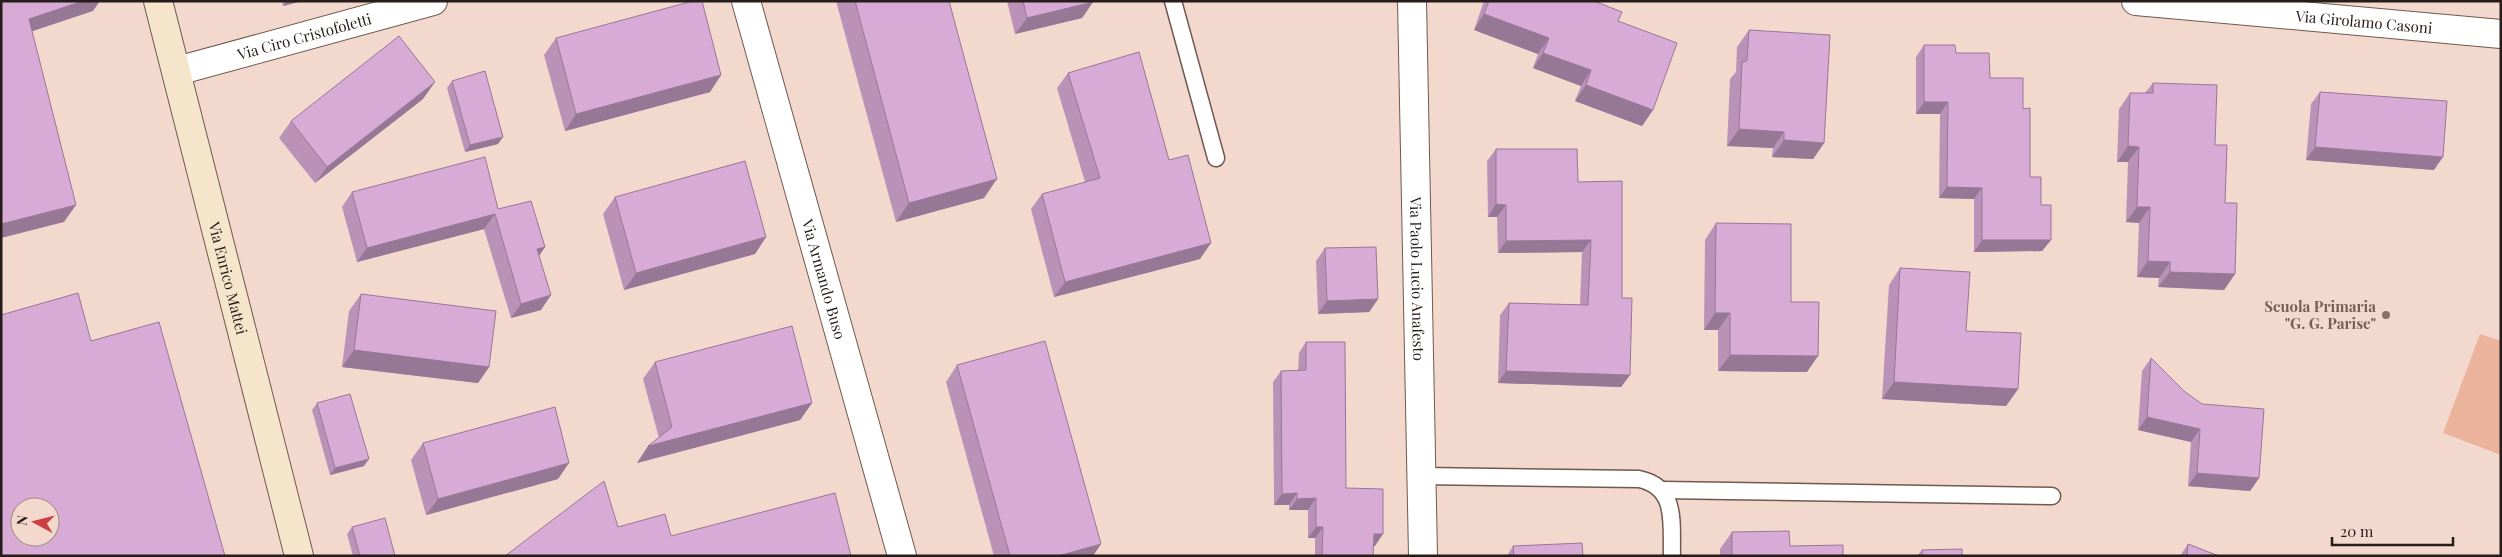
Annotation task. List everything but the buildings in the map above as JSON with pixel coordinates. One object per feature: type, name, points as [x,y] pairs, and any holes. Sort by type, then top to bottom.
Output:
[{"type":"street","name":"Via Enrico Mattei","points":[[158,1],[299,556]]},
{"type":"street","name":"Via Ciro Cristofoletti","points":[[177,71],[433,1]]},
{"type":"street","name":"Via Armando Buso","points":[[746,1],[902,556]]},
{"type":"street","name":"Via Paolo Lucio Anafesto","points":[[1412,1],[1423,556]]},
{"type":"street","name":"Via Girolamo Casoni","points":[[2136,1],[2501,34]]},
{"type":"lane","points":[[1173,1],[1216,158]]},
{"type":"lane","points":[[1422,476],[1638,480],[1652,482],[1662,490],[1668,501],[1672,556]]},
{"type":"lane","points":[[1662,490],[2052,496]]},
{"type":"shaded area","points":[[2480,334],[2501,341],[2501,455],[2443,433]]},
{"type":"place","name":"Scuola Primaria \"G. G. Parise\"","points":[[2386,315]]}]
